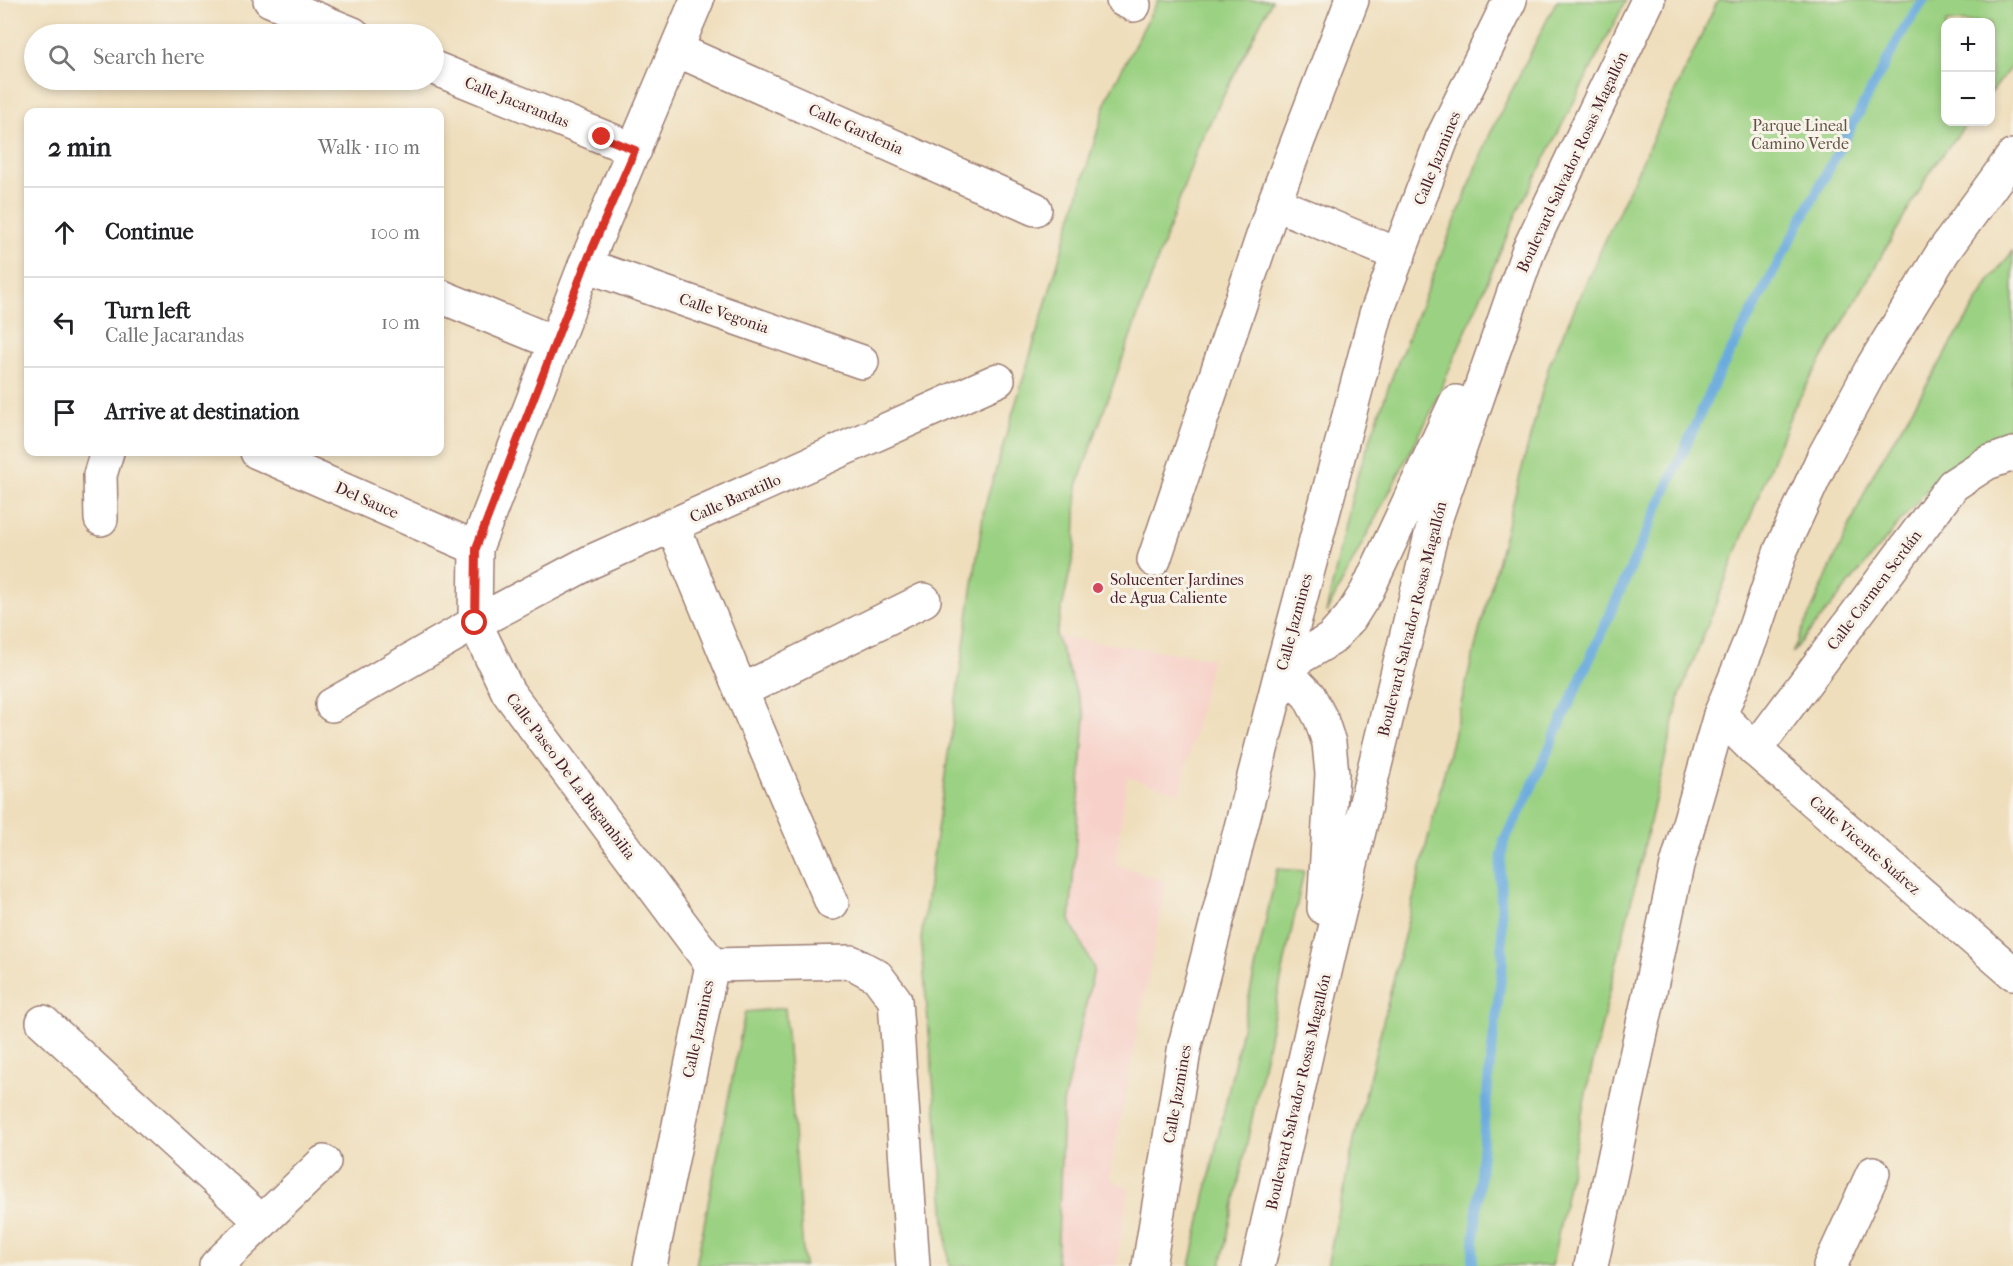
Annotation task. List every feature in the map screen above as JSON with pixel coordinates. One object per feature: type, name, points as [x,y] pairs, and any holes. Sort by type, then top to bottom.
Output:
[{"type":"main road","points":[[270,0],[329,24]]},
{"type":"main road","name":"Calle Paseo De La Bugambilia","points":[[697,0],[585,265],[476,548],[475,623],[508,692],[712,965]]},
{"type":"main road","points":[[1154,560],[1274,204],[1352,0]]},
{"type":"main road","name":"Calle Jazmines","points":[[1149,1266],[1185,1045],[1376,314],[1442,139],[1510,0]]},
{"type":"main road","name":"Boulevard Salvador Rosas Magallón","points":[[1258,1266],[1434,523],[1529,249],[1648,0]]},
{"type":"main road","name":"Calle Gardenia","points":[[677,50],[1035,209]]},
{"type":"main road","name":"Calle Jacarandas","points":[[444,72],[635,150]]},
{"type":"main road","points":[[1591,1266],[1677,865],[1720,715],[1751,639],[1781,550],[1828,448],[1873,366],[1943,252],[2013,156]]},
{"type":"main road","points":[[1274,204],[1399,255]]},
{"type":"main road","points":[[1319,1001],[1332,774],[1329,743],[1322,719],[1309,696],[1282,668],[1331,639],[1350,618],[1367,591],[1529,249]]},
{"type":"main road","name":"Calle Vegonia","points":[[585,265],[862,362]]},
{"type":"main road","points":[[444,298],[555,343]]},
{"type":"main road","name":"Calle Baratillo","points":[[332,705],[475,623],[590,562],[998,380]]},
{"type":"main road","name":"Calle Carmen Serdán","points":[[1755,750],[1953,485],[1987,463],[2013,454]]},
{"type":"main road","points":[[100,519],[100,475],[106,456]]},
{"type":"main road","name":"Del Sauce","points":[[266,456],[476,548]]},
{"type":"main road","points":[[673,526],[832,903]]},
{"type":"main road","points":[[741,691],[924,600]]},
{"type":"main road","name":"Calle Vicente Suárez","points":[[1720,715],[1755,750],[2013,973]]},
{"type":"main road","name":"Calle Jazmines","points":[[650,1266],[712,965],[851,962],[877,976],[895,1000],[913,1266]]},
{"type":"main road","points":[[43,1022],[262,1222]]},
{"type":"main road","points":[[216,1266],[324,1162]]},
{"type":"main road","points":[[1830,1266],[1873,1173]]},
{"type":"shaded area","points":[[1055,636],[1212,658],[1180,793],[1127,777],[1116,864],[1166,882],[1109,1178],[1129,1189],[1116,1266],[1057,1266],[1063,1104],[1094,969],[1070,920],[1085,716]]},
{"type":"green space","points":[[1158,0],[1272,0],[1199,144],[1077,486],[1075,548],[1056,636],[1085,716],[1070,920],[1094,969],[1063,1104],[1057,1266],[949,1266],[921,939],[984,509],[1108,96]]},
{"type":"green space","points":[[1557,0],[1626,0],[1517,213],[1430,414],[1326,613],[1356,480],[1392,377],[1490,134]]},
{"type":"green space","name":"Parque Lineal Camino Verde","points":[[1718,0],[2013,0],[2013,64],[1995,88],[1995,18],[1941,18],[1941,126],[1965,126],[1933,167],[1793,409],[1680,695],[1587,1088],[1552,1266],[1327,1266],[1355,1136],[1471,663],[1549,365]]},
{"type":"green space","points":[[2013,251],[2013,411],[2006,436],[1944,469],[1792,653],[1874,472],[1989,282]]},
{"type":"green space","points":[[1277,869],[1304,871],[1221,1266],[1190,1266]]},
{"type":"green space","points":[[785,1008],[804,1266],[696,1266],[745,1012]]},
{"type":"waterway","points":[[1472,1266],[1489,1073],[1503,962],[1500,871],[1504,841],[1524,804],[1716,379],[1903,31],[1924,0]]},
{"type":"place","name":"Solucenter Jardines de Agua Caliente","points":[[1098,588]]},
{"type":"route","points":[[475,623],[476,548],[585,265],[635,150],[602,137]]}]
